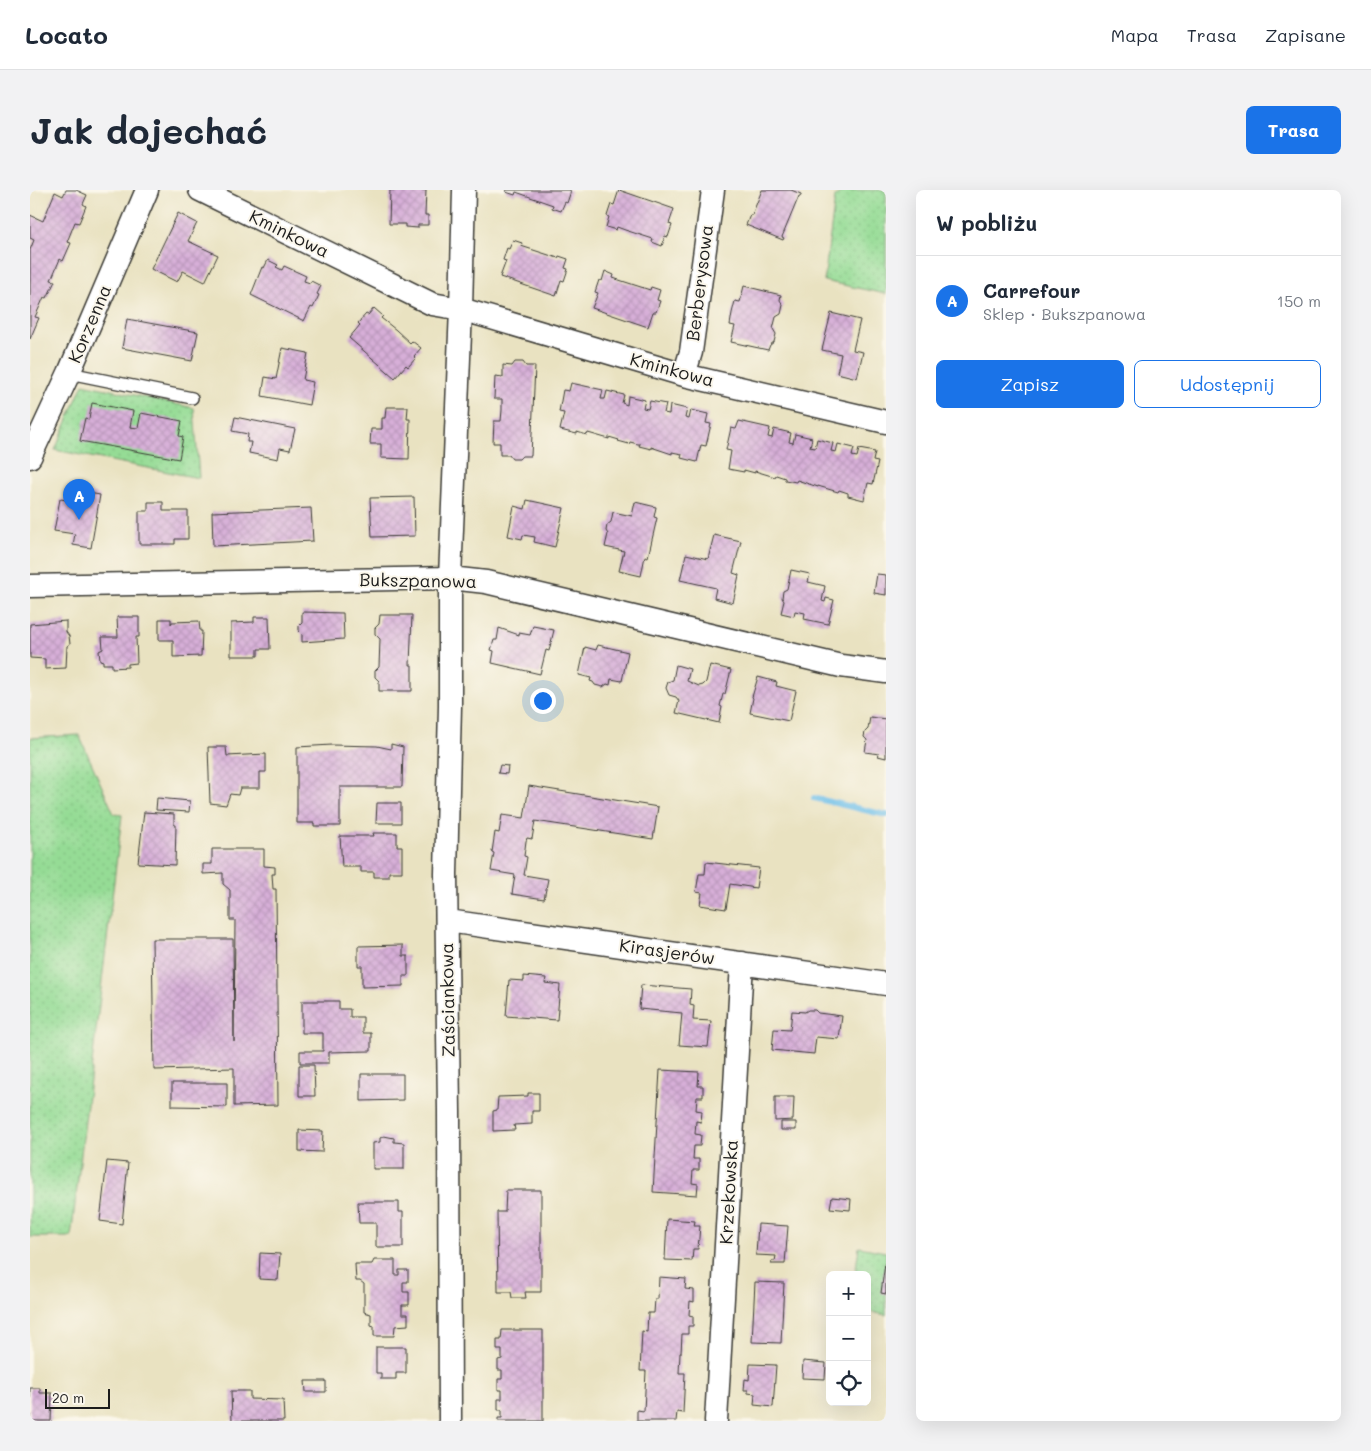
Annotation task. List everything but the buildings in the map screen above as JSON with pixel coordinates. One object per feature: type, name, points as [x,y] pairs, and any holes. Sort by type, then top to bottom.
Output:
[{"type":"street","name":"Korzenna","points":[[30,458],[70,373],[146,190]]},
{"type":"street","name":"Kminkowa","points":[[200,190],[432,304],[461,309],[684,375],[886,422]]},
{"type":"street","points":[[450,578],[464,190]]},
{"type":"street","name":"Berberysowa","points":[[684,375],[691,352],[713,190]]},
{"type":"street","name":"Bukszpanowa","points":[[30,586],[450,578],[486,582],[841,666],[886,672]]},
{"type":"street","name":"Zaściankowa","points":[[450,578],[450,706],[446,874],[448,921],[450,1421]]},
{"type":"street","name":"Kirasjerów","points":[[448,921],[886,984]]},
{"type":"street","name":"Krzekowska","points":[[716,1421],[742,962]]},
{"type":"lane","points":[[70,373],[192,398]]},
{"type":"green space","points":[[843,190],[886,190],[886,294],[824,281],[835,197]]},
{"type":"green space","points":[[83,384],[194,408],[199,478],[55,450]]},
{"type":"green space","points":[[79,735],[114,814],[122,815],[71,1237],[30,1237],[30,738]]},
{"type":"green space","points":[[859,1247],[886,1252],[886,1315],[871,1312],[871,1271],[856,1271]]},
{"type":"waterway","points":[[814,798],[886,815]]},
{"type":"place","name":"Carrefour","points":[[79,520]]}]
